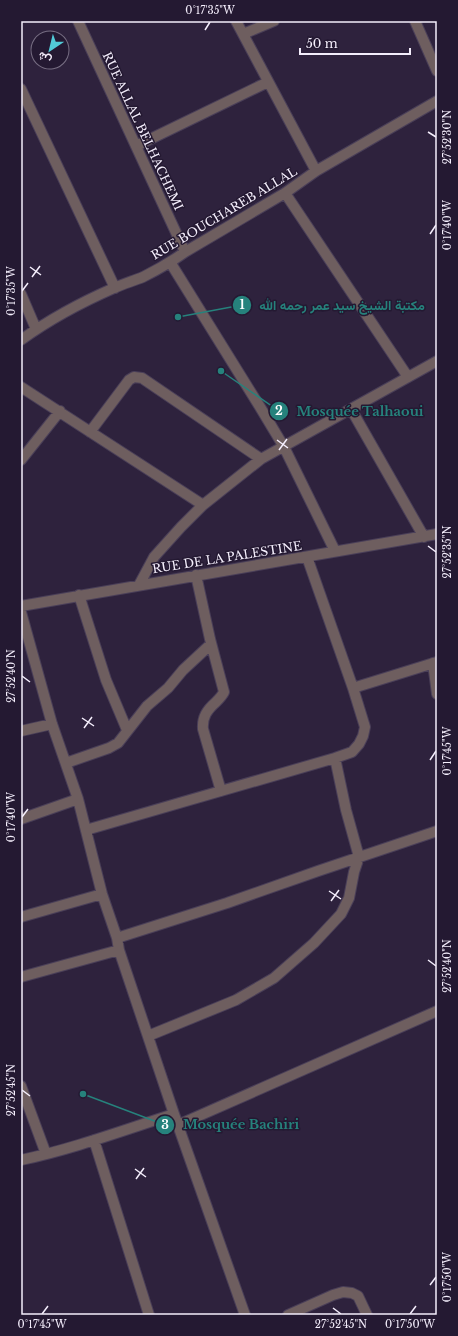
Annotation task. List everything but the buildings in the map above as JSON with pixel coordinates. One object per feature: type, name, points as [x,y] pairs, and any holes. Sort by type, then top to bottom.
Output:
[{"type":"street","name":"RUE ALLAL BELHACHEMI","points":[[78,21],[185,252]]},
{"type":"street","points":[[236,21],[316,171]]},
{"type":"street","points":[[243,34],[274,21]]},
{"type":"street","points":[[415,21],[437,71]]},
{"type":"street","points":[[136,146],[268,82]]},
{"type":"street","points":[[21,89],[115,288]]},
{"type":"street","name":"RUE BOUCHAREB ALLAL","points":[[21,340],[36,329],[70,309],[142,277],[170,262],[285,193],[316,171],[437,101]]},
{"type":"street","points":[[285,193],[408,377]]},
{"type":"street","points":[[170,262],[284,447],[335,551]]},
{"type":"street","points":[[21,294],[36,329]]},
{"type":"street","points":[[139,585],[154,557],[203,505],[262,459],[437,361]]},
{"type":"street","points":[[90,432],[129,380],[137,377],[142,378],[262,459]]},
{"type":"street","points":[[21,387],[203,505]]},
{"type":"street","points":[[351,409],[424,537]]},
{"type":"street","points":[[21,460],[60,411]]},
{"type":"street","name":"RUE DE LA PALESTINE","points":[[21,606],[437,534]]},
{"type":"street","points":[[86,830],[334,758],[352,752],[359,744],[365,727],[353,688],[307,557]]},
{"type":"street","points":[[196,575],[211,644],[224,692],[205,714],[202,722],[220,791]]},
{"type":"street","points":[[79,595],[106,680],[127,730]]},
{"type":"street","points":[[21,612],[52,724],[78,799],[102,894],[117,938],[119,950],[174,1114],[245,1315]]},
{"type":"street","points":[[66,763],[109,748],[118,743],[147,706],[168,688],[183,670],[211,644]]},
{"type":"street","points":[[353,688],[435,662],[437,694]]},
{"type":"street","points":[[21,731],[52,724]]},
{"type":"street","points":[[148,1036],[236,1000],[274,978],[328,929],[341,914],[349,898],[354,872],[359,857],[334,758]]},
{"type":"street","points":[[21,818],[78,799]]},
{"type":"street","points":[[117,938],[227,903],[437,831]]},
{"type":"street","points":[[21,916],[102,894]]},
{"type":"street","points":[[21,977],[119,950]]},
{"type":"street","points":[[178,1125],[437,1011]]},
{"type":"street","points":[[21,1086],[46,1154]]},
{"type":"street","points":[[21,1160],[94,1140],[174,1114]]},
{"type":"street","points":[[94,1140],[150,1315]]},
{"type":"street","points":[[288,1315],[343,1292],[352,1293],[358,1296],[368,1315]]},
{"type":"place","name":"مكتبة الشيخ سيد عمر رحمه الله","points":[[178,317]]},
{"type":"place","name":"Mosquée Talhaoui","points":[[221,371]]},
{"type":"place","name":"Mosquée Bachiri","points":[[83,1094]]}]
